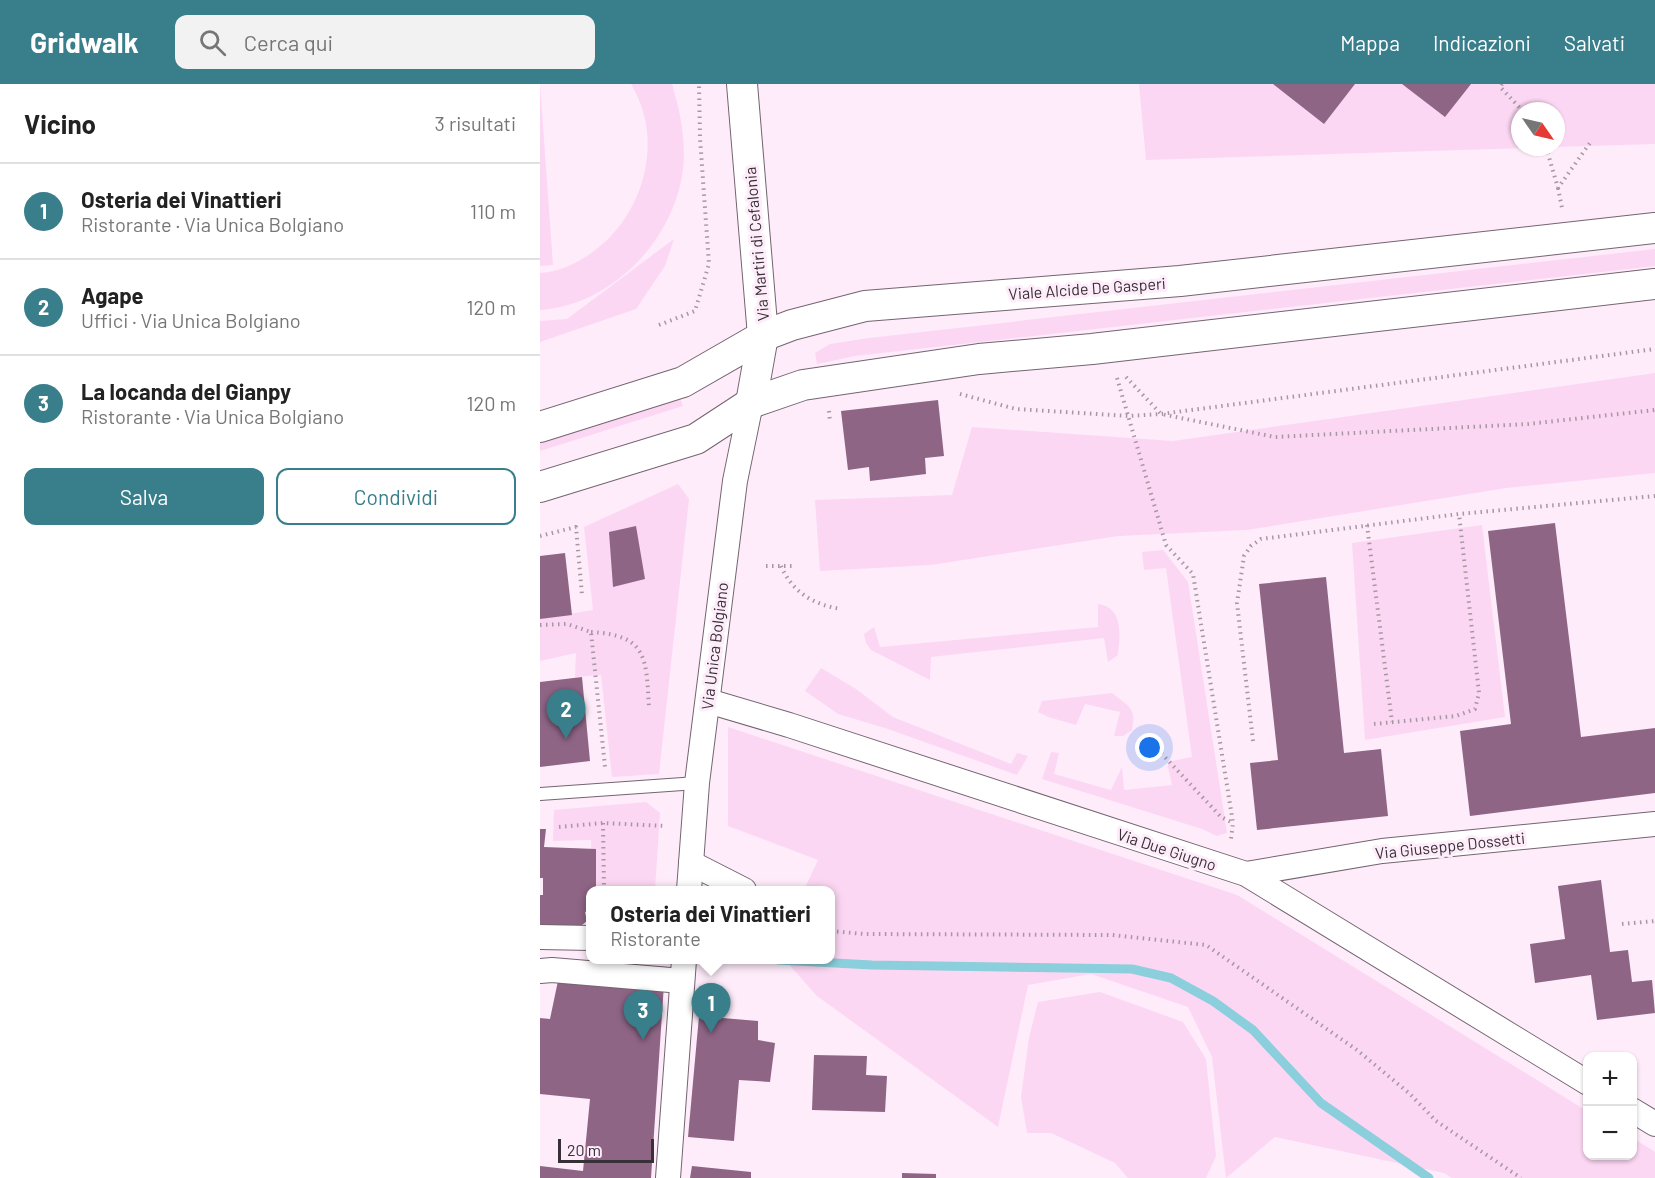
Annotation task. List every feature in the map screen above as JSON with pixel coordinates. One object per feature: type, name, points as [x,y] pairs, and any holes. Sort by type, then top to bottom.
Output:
[{"type":"street","name":"Via Martiri di Cefalonia","points":[[742,84],[763,336],[751,403]]},
{"type":"street","name":"Viale Alcide De Gasperi","points":[[540,426],[683,382],[763,336],[801,321],[865,306],[1180,281],[1655,228]]},
{"type":"street","points":[[540,487],[696,439],[751,403],[803,384],[979,359],[1102,356],[1655,284]]},
{"type":"street","name":"Via Unica Bolgiano","points":[[689,886],[697,783],[735,481],[751,403]]},
{"type":"street","name":"Via Due Giugno","points":[[708,701],[789,725],[1246,874],[1583,1081]]},
{"type":"street","name":"Via Giuseppe Dossetti","points":[[1246,874],[1382,851],[1655,824]]},
{"type":"street","points":[[691,863],[735,886]]},
{"type":"street","points":[[540,937],[586,938]]},
{"type":"street","points":[[540,971],[683,970],[668,1178]]},
{"type":"street","points":[[1637,1113],[1655,1124]]},
{"type":"lane","points":[[540,794],[697,783]]},
{"type":"path","points":[[660,325],[695,311],[709,264],[700,138],[699,84]]},
{"type":"path","points":[[1502,84],[1500,87],[1514,102]]},
{"type":"path","points":[[1549,156],[1558,188],[1592,140]]},
{"type":"path","points":[[956,393],[1016,409],[1128,416],[1161,414],[1655,349]]},
{"type":"path","points":[[1102,356],[1161,414],[1275,437],[1528,423],[1655,410]]},
{"type":"path","points":[[1102,356],[1128,416],[1166,545],[1193,574],[1233,823],[1230,846]]},
{"type":"path","points":[[829,414],[830,422]]},
{"type":"path","points":[[1253,741],[1237,603],[1244,556],[1251,546],[1261,539],[1459,514],[1655,496]]},
{"type":"path","points":[[1374,724],[1456,716],[1475,709],[1479,693],[1459,514]]},
{"type":"path","points":[[1367,525],[1392,722]]},
{"type":"path","points":[[540,536],[576,527],[582,595]]},
{"type":"path","points":[[766,566],[796,566]]},
{"type":"path","points":[[781,566],[788,581],[796,589],[825,606],[841,609]]},
{"type":"path","points":[[540,625],[567,624],[591,632],[610,633],[636,644],[646,662],[649,707]]},
{"type":"path","points":[[591,632],[607,789]]},
{"type":"path","points":[[1149,740],[1221,817],[1233,823]]},
{"type":"path","points":[[603,823],[604,886]]},
{"type":"path","points":[[559,827],[603,823],[669,826]]},
{"type":"path","points":[[1622,924],[1655,921]]},
{"type":"path","points":[[835,931],[864,934],[1112,935],[1206,945],[1357,1050],[1410,1094],[1436,1121],[1521,1178]]},
{"type":"shaded area","points":[[540,84],[553,265],[540,266]]},
{"type":"shaded area","points":[[631,84],[672,84],[681,119],[684,156],[680,184],[671,211],[658,237],[640,260],[618,279],[594,295],[568,305],[540,310],[540,273],[568,266],[594,251],[626,217],[637,197],[644,175],[647,129],[641,106]]},
{"type":"shaded area","points":[[1139,84],[1655,84],[1655,144],[1565,147],[1565,102],[1511,102],[1511,149],[1146,160]]},
{"type":"shaded area","points":[[674,239],[665,266],[636,309],[540,342],[540,321],[567,319]]},
{"type":"shaded area","points":[[1655,249],[1655,266],[855,356],[817,364],[815,353],[830,344],[869,338]]},
{"type":"shaded area","points":[[1655,373],[1655,473],[1506,488],[1247,530],[1118,536],[931,565],[820,571],[815,500],[952,495],[972,427],[1173,441]]},
{"type":"shaded area","points":[[677,392],[683,406],[540,451],[540,435]]},
{"type":"shaded area","points":[[678,484],[689,499],[659,774],[612,777],[601,675],[575,677],[576,653],[540,661],[540,619],[593,610],[584,527]]},
{"type":"shaded area","points":[[1482,525],[1505,717],[1365,740],[1352,543]]},
{"type":"shaded area","points":[[1163,550],[1188,582],[1227,833],[1217,836],[1202,829],[1042,779],[1051,752],[1059,753],[1054,774],[1111,790],[1122,767],[1124,790],[1172,785],[1167,762],[1192,757],[1166,568],[1144,570],[1142,552]]},
{"type":"shaded area","points":[[1098,604],[1112,611],[1118,624],[1118,655],[1108,662],[1104,638],[931,657],[930,680],[871,650],[864,634],[874,627],[880,647],[1098,627]]},
{"type":"shaded area","points":[[821,668],[856,689],[893,717],[1011,764],[1017,753],[1028,756],[1017,775],[885,728],[838,714],[805,691]]},
{"type":"shaded area","points":[[1112,693],[1132,712],[1132,730],[1123,736],[1114,736],[1120,712],[1085,704],[1076,725],[1038,712],[1042,701]]},
{"type":"shaded area","points":[[728,727],[1237,895],[1583,1109],[1583,1160],[1637,1160],[1637,1141],[1655,1152],[1655,1178],[1452,1178],[1444,1173],[1275,1137],[1226,1178],[1212,1057],[1188,1007],[1091,974],[1028,985],[998,1127],[817,996],[789,964],[835,964],[835,886],[806,886],[818,860],[728,826]]},
{"type":"shaded area","points":[[646,802],[660,813],[655,886],[593,886],[591,840],[553,841],[554,810]]},
{"type":"shaded area","points":[[1100,992],[1183,1022],[1206,1059],[1216,1156],[1206,1178],[1128,1178],[1115,1163],[1051,1133],[1027,1133],[1021,1097],[1029,1038],[1038,1002]]},
{"type":"building","points":[[1273,84],[1355,84],[1324,124]]},
{"type":"building","points":[[1402,84],[1471,84],[1445,117]]},
{"type":"building","points":[[938,400],[944,456],[925,458],[926,474],[870,481],[869,467],[848,470],[841,411]]},
{"type":"building","points":[[1555,523],[1581,737],[1655,728],[1655,793],[1470,816],[1460,731],[1511,724],[1488,531]]},
{"type":"building","points":[[636,526],[645,579],[613,587],[609,532]]},
{"type":"building","points":[[565,553],[572,615],[540,619],[540,556]]},
{"type":"building","points":[[1326,577],[1344,753],[1381,749],[1388,816],[1257,830],[1250,763],[1278,760],[1259,584]]},
{"type":"building","points":[[582,677],[590,761],[540,767],[540,682]]},
{"type":"building","points":[[540,829],[546,829],[544,847],[596,849],[596,886],[586,886],[586,922],[572,933],[556,925],[540,925],[540,895],[543,895],[543,878],[540,878]]},
{"type":"building","points":[[1601,880],[1610,952],[1628,950],[1632,982],[1652,980],[1655,1013],[1597,1020],[1591,975],[1535,983],[1530,944],[1565,939],[1558,886]]},
{"type":"building","points":[[559,976],[664,984],[651,1178],[540,1178],[540,1166],[583,1171],[590,1099],[540,1094],[540,1018],[550,1019]]},
{"type":"building","points":[[699,1016],[758,1021],[758,1040],[775,1043],[770,1082],[739,1080],[734,1141],[688,1137]]},
{"type":"building","points":[[814,1055],[867,1056],[866,1075],[887,1076],[885,1112],[812,1110]]},
{"type":"building","points":[[692,1166],[751,1172],[751,1178],[690,1178]]},
{"type":"building","points":[[902,1173],[936,1174],[936,1178],[902,1178]]},
{"type":"waterway","points":[[835,963],[1132,969],[1171,978],[1213,1001],[1253,1030],[1321,1103],[1429,1178]]},
{"type":"place","name":"Agape","points":[[566,739]]},
{"type":"place","name":"Osteria dei Vinattieri","points":[[711,1033]]},
{"type":"place","name":"La locanda del Gianpy","points":[[643,1040]]}]
